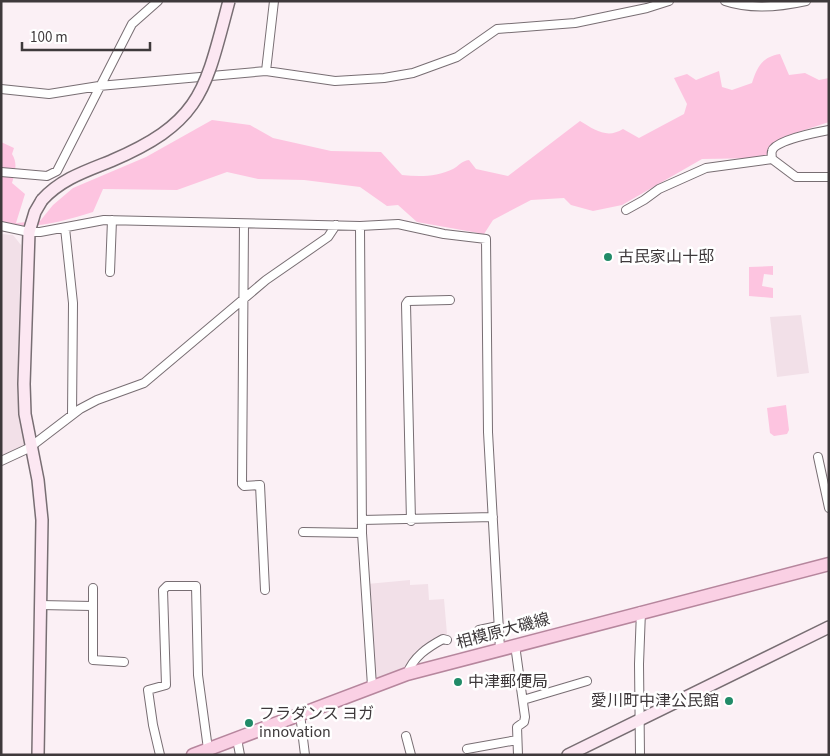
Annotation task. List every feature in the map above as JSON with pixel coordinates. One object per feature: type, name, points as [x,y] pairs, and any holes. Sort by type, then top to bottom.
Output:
[{"type":"main road","name":"相模原大磯線","points":[[193,755],[407,674],[829,564]]},
{"type":"street","points":[[1,172],[47,176],[57,171],[132,24],[158,1]]},
{"type":"street","points":[[38,755],[41,511],[32,445],[25,414],[24,384],[29,232],[35,212],[42,200],[53,188],[70,178],[140,149],[179,122],[192,106],[204,86],[229,1]]},
{"type":"street","points":[[266,71],[274,1]]},
{"type":"street","points":[[1,89],[49,94],[99,86],[266,71],[335,81],[384,78],[413,72],[458,57],[497,29],[574,23],[669,1]]},
{"type":"street","points":[[725,1],[744,6],[776,6],[806,1]]},
{"type":"street","points":[[772,159],[771,151],[775,146],[787,140],[829,130]]},
{"type":"street","points":[[626,210],[659,189],[706,168],[772,159],[796,177],[829,177]]},
{"type":"street","points":[[1,226],[29,232],[112,220],[360,226],[398,224],[444,234],[486,239],[486,367],[500,649]]},
{"type":"street","points":[[112,220],[112,267]]},
{"type":"street","points":[[244,224],[242,484],[260,485],[265,590]]},
{"type":"street","points":[[1,461],[32,445],[72,415],[97,400],[144,383],[242,300],[297,257],[328,237],[336,225]]},
{"type":"street","points":[[360,226],[362,533],[372,686]]},
{"type":"street","points":[[65,228],[73,304],[72,415]]},
{"type":"street","points":[[410,521],[406,304],[408,300],[450,300]]},
{"type":"street","points":[[818,457],[829,508]]},
{"type":"street","points":[[362,520],[410,521],[493,517]]},
{"type":"street","points":[[303,532],[362,533]]},
{"type":"street","points":[[160,755],[152,725],[148,690],[166,685],[163,590],[167,586],[196,586],[198,675],[208,749]]},
{"type":"street","points":[[93,588],[93,660],[124,662]]},
{"type":"street","points":[[40,606],[92,606]]},
{"type":"street","points":[[640,755],[639,719],[642,612]]},
{"type":"street","points":[[479,630],[498,626]]},
{"type":"street","points":[[568,755],[586,750],[639,719],[829,628]]},
{"type":"street","points":[[407,674],[409,667],[429,646],[443,639],[447,640]]},
{"type":"street","points":[[515,645],[523,700],[524,722],[517,728],[518,755]]},
{"type":"street","points":[[523,700],[587,681]]},
{"type":"street","points":[[300,714],[305,755]]},
{"type":"street","points":[[406,736],[411,755]]},
{"type":"street","points":[[237,739],[240,755]]},
{"type":"street","points":[[472,751],[517,740]]},
{"type":"shaded area","points":[[780,54],[789,75],[805,73],[819,80],[829,78],[829,122],[783,137],[772,158],[702,159],[622,205],[593,211],[571,205],[564,198],[531,200],[493,220],[484,234],[417,222],[398,205],[387,206],[360,187],[304,180],[258,179],[227,172],[177,190],[103,189],[93,212],[59,222],[24,226],[1,223],[1,142],[14,148],[12,154],[15,168],[12,183],[25,194],[16,223],[40,221],[53,205],[73,188],[146,157],[212,120],[250,125],[273,138],[331,151],[381,152],[402,175],[441,174],[469,160],[476,169],[508,176],[580,121],[601,132],[612,133],[623,129],[639,138],[684,114],[687,104],[674,78],[687,74],[696,80],[719,71],[722,87],[732,90],[752,83],[761,64],[774,55]]},
{"type":"shaded area","points":[[1,234],[13,235],[21,245],[17,395],[24,445],[1,456]]},
{"type":"shaded area","points":[[773,266],[773,275],[764,274],[762,286],[773,288],[773,298],[749,296],[749,267]]},
{"type":"shaded area","points":[[801,315],[809,373],[777,377],[770,317]]},
{"type":"shaded area","points":[[786,405],[789,430],[787,434],[774,436],[770,433],[767,408]]},
{"type":"shaded area","points":[[410,580],[410,585],[428,584],[429,600],[444,599],[447,634],[417,653],[400,673],[377,681],[374,678],[367,584]]},
{"type":"place","name":"古民家山十邸","points":[[608,257]]},
{"type":"place","name":"中津郵便局","points":[[458,682]]},
{"type":"place","name":"愛川町中津公民館","points":[[729,701]]},
{"type":"place","name":"フラダンス ヨガ innovation","points":[[249,723]]}]
